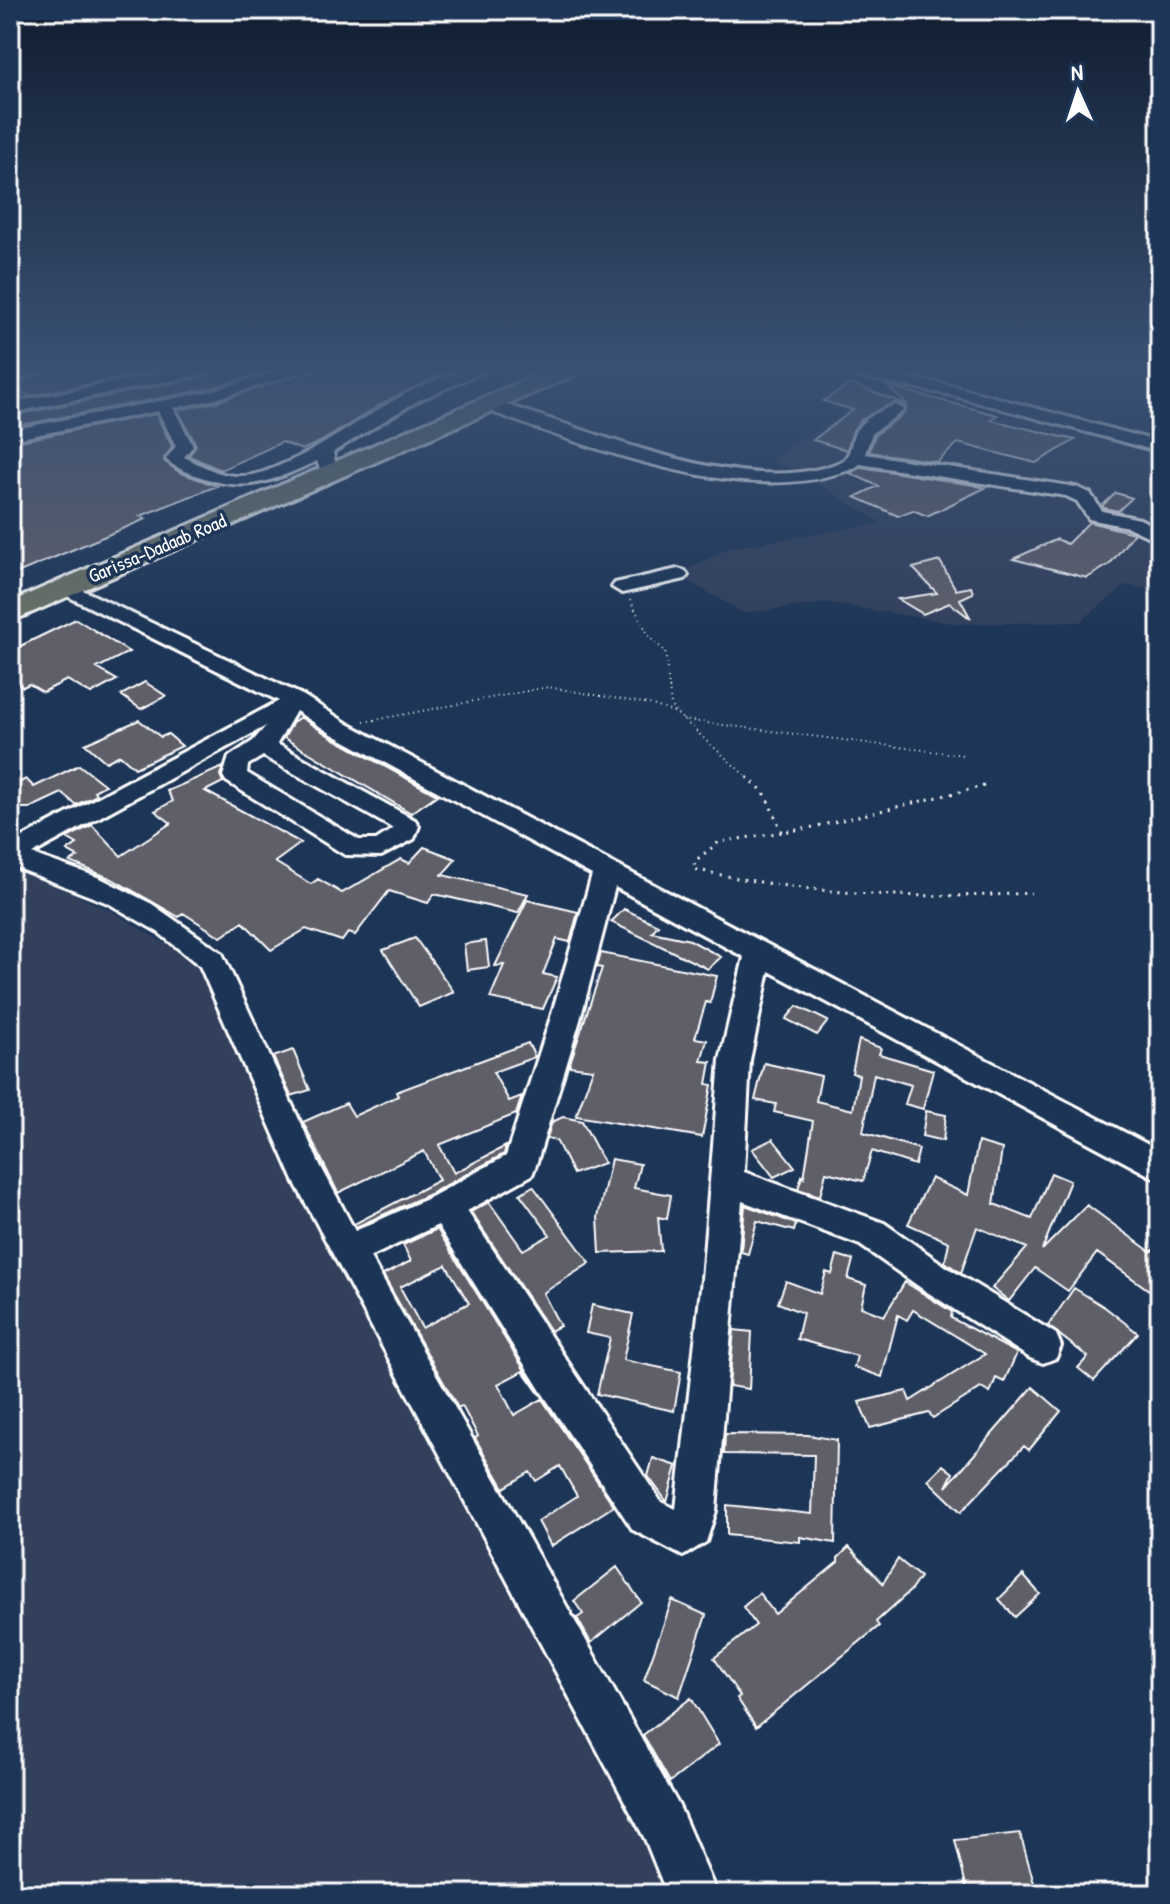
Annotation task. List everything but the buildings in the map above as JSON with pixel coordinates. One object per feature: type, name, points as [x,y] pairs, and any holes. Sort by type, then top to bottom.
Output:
[{"type":"highway","name":"Garissa-Dadaab Road","points":[[10,613],[340,458]]},
{"type":"street","points":[[175,458],[230,483],[253,482],[326,463],[331,458]]},
{"type":"street","points":[[652,458],[763,476],[825,473],[857,458],[1070,491],[1084,497],[1095,515],[1134,523],[1160,536]]},
{"type":"street","points":[[622,587],[678,575]]},
{"type":"street","points":[[66,588],[340,729],[1160,1167]]},
{"type":"street","points":[[263,746],[396,819],[406,826],[405,833],[381,848],[354,849],[235,776],[237,762],[263,746],[280,727],[290,704]]},
{"type":"street","points":[[10,856],[290,704]]},
{"type":"street","points":[[10,856],[61,871],[124,901],[194,943],[212,960],[306,1171],[662,1823],[692,1894]]},
{"type":"street","points":[[348,1251],[445,1206],[520,1165],[565,1020],[606,870]]},
{"type":"street","points":[[445,1206],[554,1378],[647,1516],[683,1535],[692,1528],[696,1511],[728,1181],[735,1060],[759,952]]},
{"type":"street","points":[[728,1181],[872,1234],[936,1279],[1043,1346]]},
{"type":"path","points":[[622,587],[650,638],[665,651],[671,705],[683,720],[963,755]]},
{"type":"path","points":[[340,729],[385,715],[548,687],[649,704],[676,713],[764,792],[782,832]]},
{"type":"path","points":[[984,786],[782,832],[719,842],[695,861],[694,869],[725,877],[853,897],[919,899],[1031,893]]},
{"type":"shaded area","points":[[1160,458],[1160,591],[1126,585],[1080,622],[958,624],[828,603],[743,613],[678,575],[728,548],[882,523],[808,478],[769,460]]},
{"type":"shaded area","points":[[10,865],[115,913],[192,960],[667,1874],[671,1894],[10,1894]]}]
